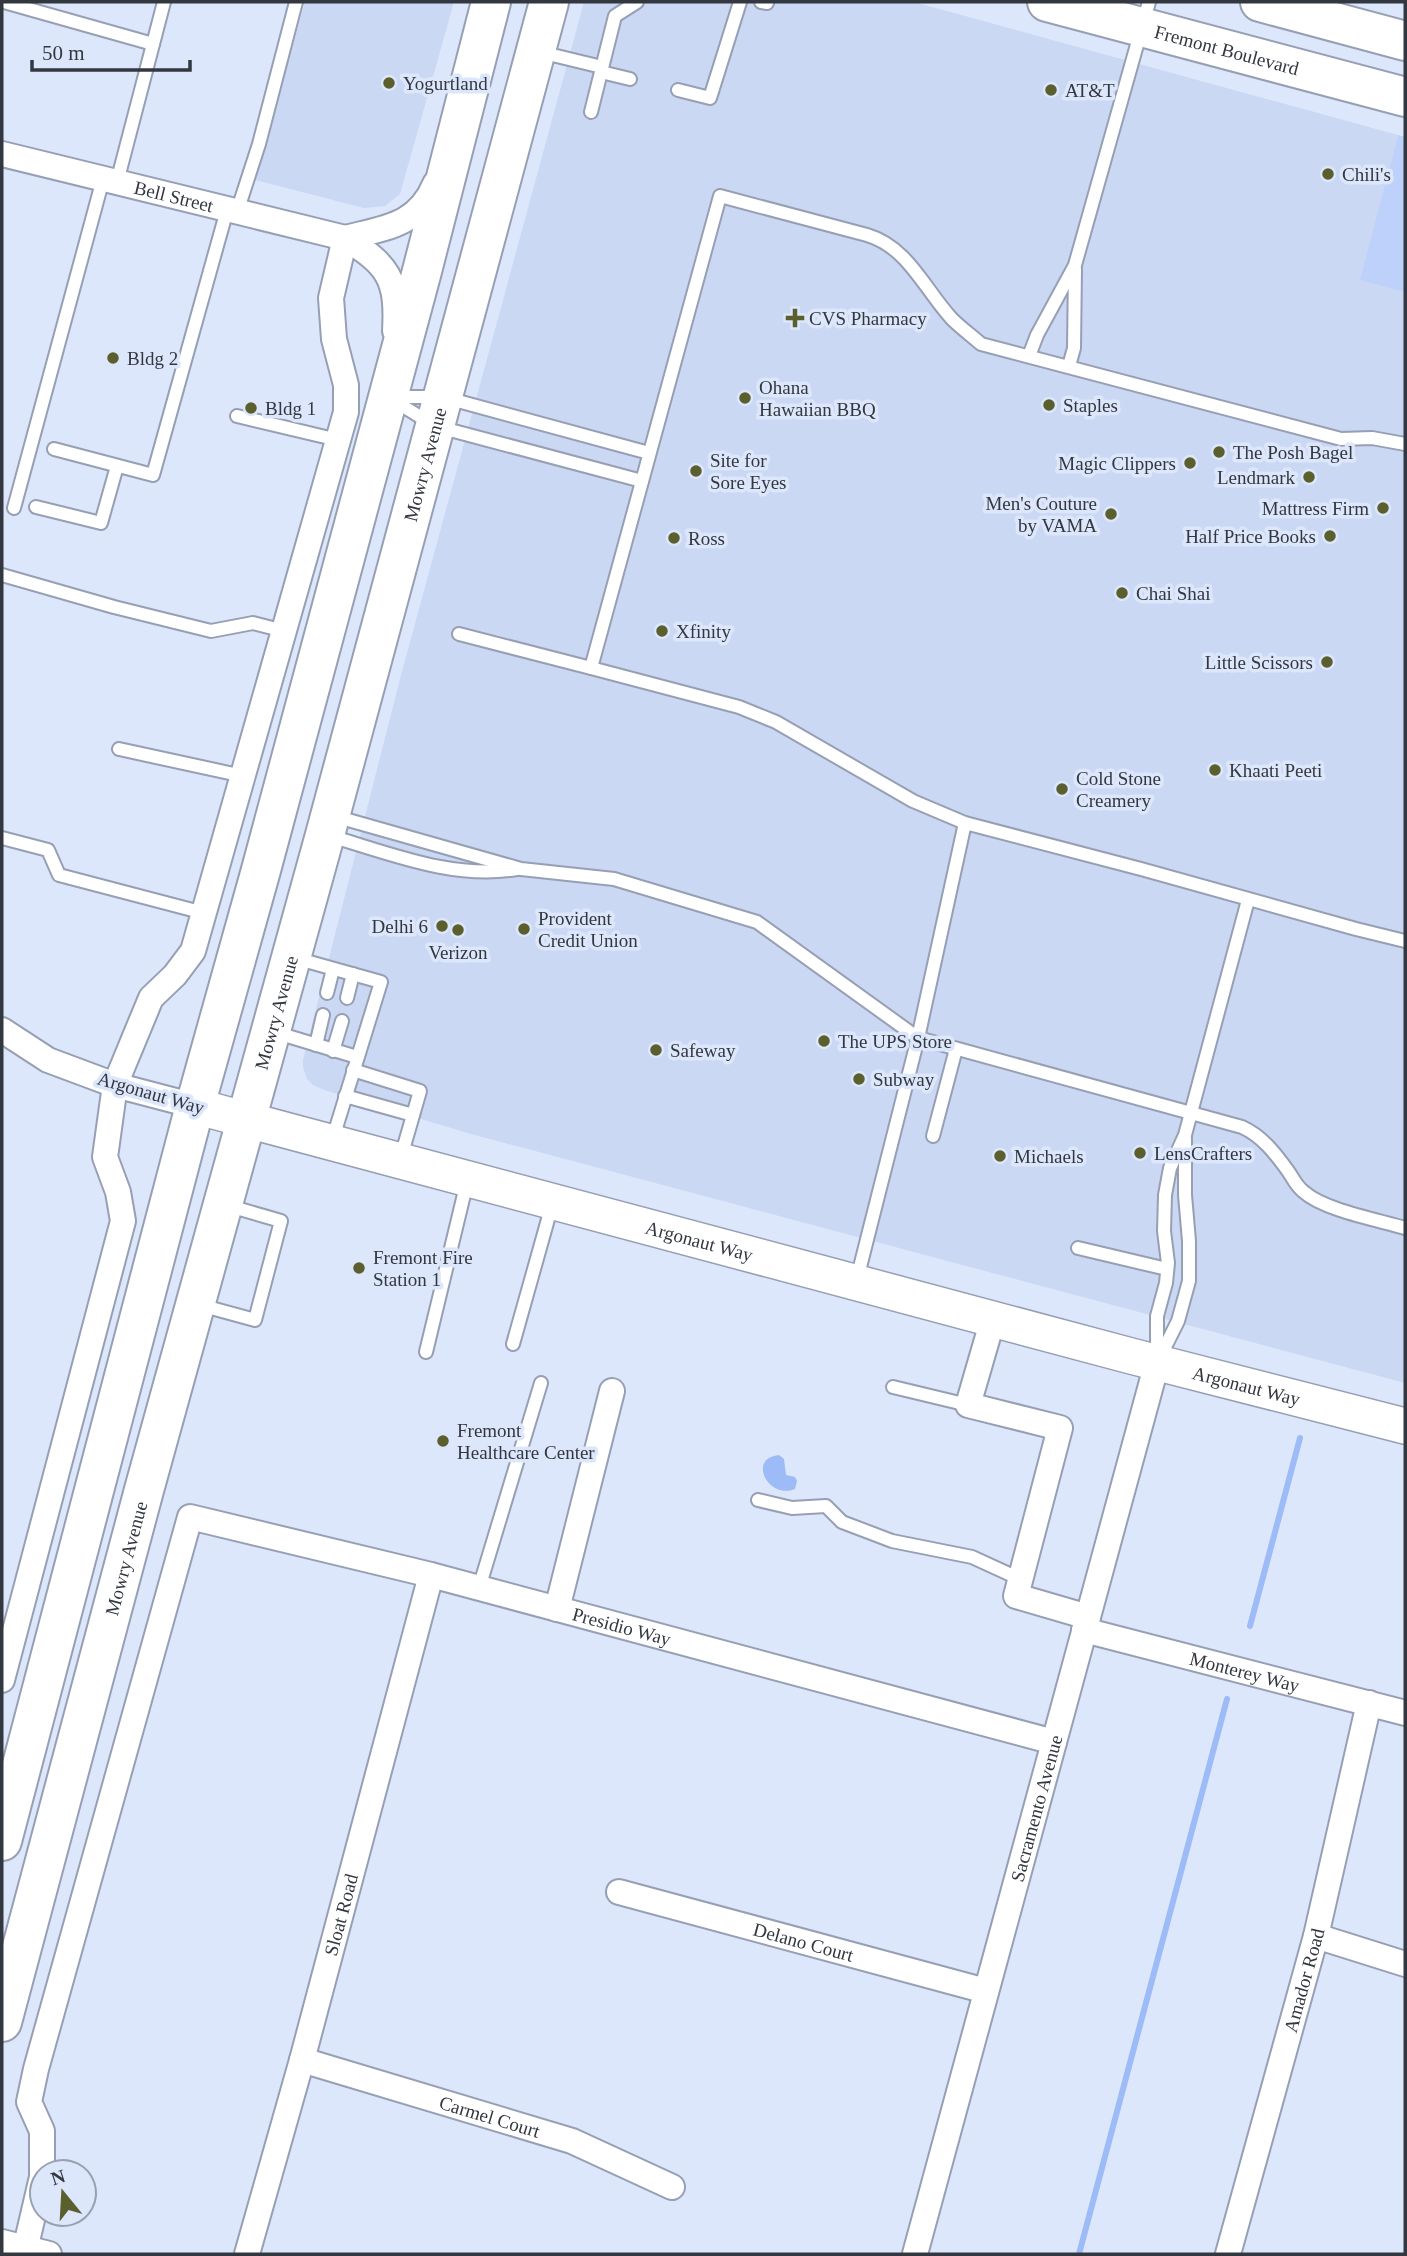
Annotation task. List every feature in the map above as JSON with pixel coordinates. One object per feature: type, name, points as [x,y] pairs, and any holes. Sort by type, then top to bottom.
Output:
[{"type":"main road","points":[[2,1841],[195,1106],[422,271],[491,2]]},
{"type":"main road","name":"Mowry Avenue","points":[[2,2022],[549,2]]},
{"type":"main road","name":"Fremont Boulevard","points":[[1047,2],[1145,14],[1405,97]]},
{"type":"main road","points":[[1260,2],[1323,10],[1405,41]]},
{"type":"street","name":"Bell Street","points":[[345,238],[402,222],[418,211],[430,195],[457,129]]},
{"type":"street","name":"Bell Street","points":[[2,154],[345,238],[372,255],[388,274],[394,292],[396,319],[387,397]]},
{"type":"street","points":[[2,1680],[123,1221],[118,1192],[105,1157],[115,1085],[151,998],[175,975],[193,951],[346,412],[346,385],[334,339],[331,298],[345,238]]},
{"type":"street","name":"Argonaut Way","points":[[2,1030],[48,1060],[115,1085],[1157,1363],[1405,1426]]},
{"type":"street","points":[[993,1319],[968,1405],[1060,1428],[1020,1579]]},
{"type":"street","name":"Sacramento Avenue","points":[[915,2254],[1157,1363]]},
{"type":"street","points":[[557,1609],[612,1391]]},
{"type":"street","name":"Presidio Way","points":[[42,2158],[42,2131],[29,2102],[36,2069],[190,1517],[432,1575],[1054,1742]]},
{"type":"street","name":"Sloat Road","points":[[247,2254],[432,1575]]},
{"type":"street","name":"Monterey Way","points":[[1020,1579],[1016,1596],[1086,1623],[1405,1713]]},
{"type":"street","name":"Amador Road","points":[[1228,2254],[1316,1936],[1370,1703]]},
{"type":"street","name":"Delano Court","points":[[619,1892],[986,1991]]},
{"type":"street","points":[[1316,1936],[1405,1964]]},
{"type":"street","name":"Carmel Court","points":[[302,2060],[572,2141],[672,2187]]},
{"type":"street","points":[[2,2242],[33,2252],[36,2228]]},
{"type":"lane","points":[[5,2],[153,44]]},
{"type":"lane","points":[[14,508],[164,2]]},
{"type":"lane","points":[[54,449],[153,475],[232,211],[259,144],[296,2]]},
{"type":"lane","points":[[591,112],[615,16],[637,2]]},
{"type":"lane","points":[[678,90],[710,98],[740,2]]},
{"type":"lane","points":[[1030,356],[1037,335],[1075,265],[1145,14]]},
{"type":"lane","points":[[537,51],[630,79]]},
{"type":"lane","points":[[591,668],[720,195],[888,243],[901,255],[952,319],[981,345],[1341,439],[1372,438],[1405,444]]},
{"type":"lane","points":[[1069,366],[1074,348],[1075,265]]},
{"type":"lane","points":[[387,397],[439,411],[649,453]]},
{"type":"lane","points":[[387,397],[439,411],[642,481]]},
{"type":"lane","points":[[237,416],[338,440]]},
{"type":"lane","points":[[36,507],[101,523],[117,466]]},
{"type":"lane","points":[[2,575],[211,631],[253,623],[284,631]]},
{"type":"lane","points":[[459,634],[739,708],[776,722],[913,801],[965,823],[1405,941]]},
{"type":"lane","points":[[119,749],[243,776]]},
{"type":"lane","points":[[856,1283],[918,1038],[965,823]]},
{"type":"lane","points":[[328,825],[426,864],[467,872],[496,873],[521,869]]},
{"type":"lane","points":[[328,825],[521,869],[614,879],[757,922],[918,1038],[1242,1126],[1264,1141],[1306,1194],[1320,1202],[1405,1228]]},
{"type":"lane","points":[[2,838],[48,850],[60,875],[204,913]]},
{"type":"lane","points":[[1157,1363],[1157,1316],[1167,1269],[1163,1212],[1170,1168],[1185,1135],[1248,900]]},
{"type":"lane","points":[[292,957],[381,982],[331,1142]]},
{"type":"lane","points":[[327,993],[333,968]]},
{"type":"lane","points":[[347,998],[353,974]]},
{"type":"lane","points":[[316,1045],[323,1016]]},
{"type":"lane","points":[[333,1051],[342,1021]]},
{"type":"lane","points":[[271,1031],[333,1051],[355,1064],[420,1091],[400,1161]]},
{"type":"lane","points":[[933,1136],[956,1049]]},
{"type":"lane","points":[[345,1096],[413,1115]]},
{"type":"lane","points":[[1157,1363],[1178,1321],[1189,1280],[1185,1135]]},
{"type":"lane","points":[[426,1352],[468,1179]]},
{"type":"lane","points":[[513,1344],[553,1202]]},
{"type":"lane","points":[[197,1304],[255,1320],[281,1221],[224,1205]]},
{"type":"lane","points":[[1079,1248],[1167,1269]]},
{"type":"lane","points":[[479,1588],[541,1382]]},
{"type":"lane","points":[[894,1387],[968,1405]]},
{"type":"lane","points":[[758,1500],[792,1508],[826,1506],[842,1522],[892,1541],[972,1557],[1020,1579]]},
{"type":"shaded area","points":[[305,2],[454,2],[400,194],[385,206],[364,208],[255,180]]},
{"type":"shaded area","points":[[584,2],[914,2],[1398,135],[1361,279],[1405,292],[1405,1383],[471,1134],[324,1090],[307,1079],[303,1060],[401,675]]},
{"type":"shaded area","points":[[1398,135],[1405,137],[1405,292],[1360,280]]},
{"type":"shaded area","points":[[779,1455],[784,1459],[786,1475],[795,1477],[797,1481],[795,1489],[777,1489],[765,1477],[764,1463]]},
{"type":"waterway","points":[[1250,1626],[1300,1438]]},
{"type":"waterway","points":[[1079,2254],[1227,1699]]},
{"type":"place","name":"Yogurtland","points":[[389,83]]},
{"type":"place","name":"AT&T","points":[[1051,90]]},
{"type":"place","name":"Chili's","points":[[1328,174]]},
{"type":"place","name":"CVS Pharmacy","points":[[795,318]]},
{"type":"place","name":"Bldg 2","points":[[113,358]]},
{"type":"place","name":"Ohana Hawaiian BBQ","points":[[745,398]]},
{"type":"place","name":"Staples","points":[[1049,405]]},
{"type":"place","name":"Bldg 1","points":[[251,408]]},
{"type":"place","name":"The Posh Bagel","points":[[1219,452]]},
{"type":"place","name":"Magic Clippers","points":[[1190,463]]},
{"type":"place","name":"Site for Sore Eyes","points":[[696,471]]},
{"type":"place","name":"Lendmark","points":[[1309,477]]},
{"type":"place","name":"Mattress Firm","points":[[1383,508]]},
{"type":"place","name":"Men's Couture by VAMA","points":[[1111,514]]},
{"type":"place","name":"Half Price Books","points":[[1330,536]]},
{"type":"place","name":"Ross","points":[[674,538]]},
{"type":"place","name":"Chai Shai","points":[[1122,593]]},
{"type":"place","name":"Xfinity","points":[[662,631]]},
{"type":"place","name":"Little Scissors","points":[[1327,662]]},
{"type":"place","name":"Khaati Peeti","points":[[1215,770]]},
{"type":"place","name":"Cold Stone Creamery","points":[[1062,789]]},
{"type":"place","name":"Delhi 6","points":[[442,926]]},
{"type":"place","name":"Provident Credit Union","points":[[524,929]]},
{"type":"place","name":"Verizon","points":[[458,930]]},
{"type":"place","name":"The UPS Store","points":[[824,1041]]},
{"type":"place","name":"Safeway","points":[[656,1050]]},
{"type":"place","name":"Subway","points":[[859,1079]]},
{"type":"place","name":"LensCrafters","points":[[1140,1153]]},
{"type":"place","name":"Michaels","points":[[1000,1156]]},
{"type":"place","name":"Fremont Fire Station 1","points":[[359,1268]]},
{"type":"place","name":"Fremont Healthcare Center","points":[[443,1441]]}]
